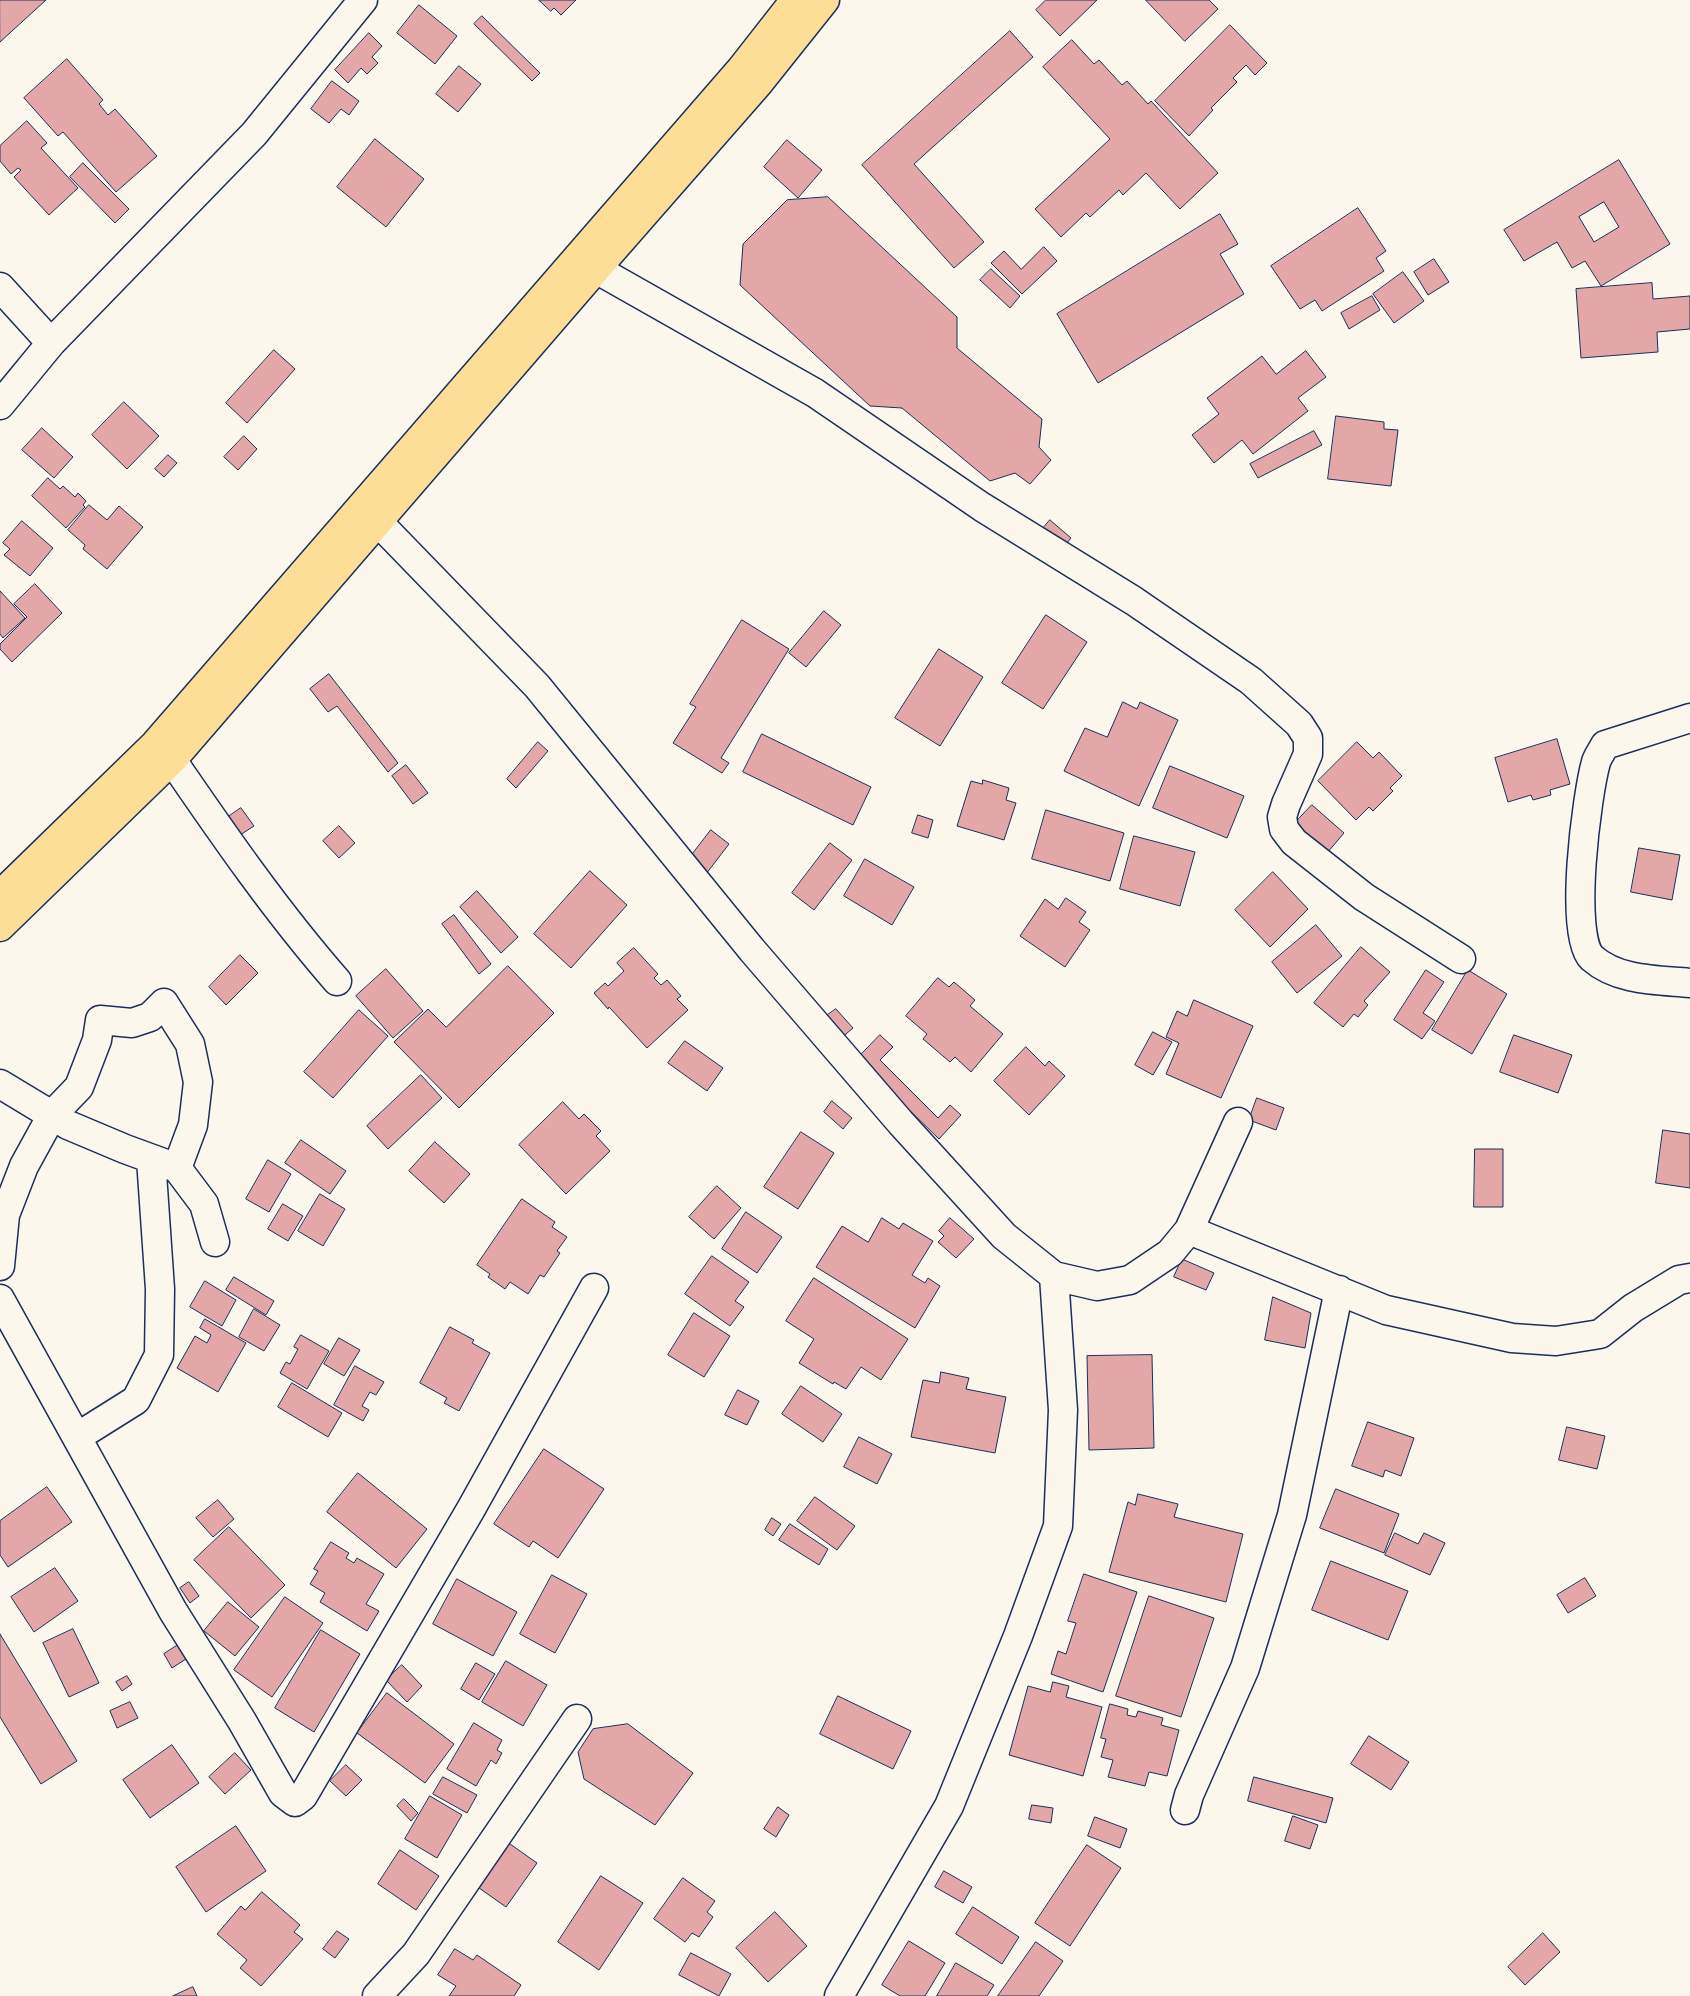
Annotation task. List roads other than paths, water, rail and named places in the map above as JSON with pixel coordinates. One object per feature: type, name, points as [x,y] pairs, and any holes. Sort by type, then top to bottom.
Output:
[{"type":"main road","points":[[0,895],[155,744],[741,69],[795,0]]},
{"type":"main road","points":[[0,927],[172,760],[758,84],[825,0]]},
{"type":"street","points":[[0,406],[51,343],[254,134],[363,0]]},
{"type":"street","points":[[596,269],[815,392],[982,506],[1134,601],[1251,681],[1299,724],[1308,738],[1308,754],[1282,817],[1284,829],[1294,842],[1364,897],[1461,959]]},
{"type":"street","points":[[0,287],[51,343]]},
{"type":"street","points":[[378,522],[537,686],[752,950],[900,1123],[1004,1236],[1054,1276],[1097,1286],[1130,1280],[1170,1252],[1189,1230],[1238,1122]]},
{"type":"street","points":[[1690,718],[1605,746],[1596,759],[1588,793],[1580,875],[1582,929],[1590,956],[1611,971],[1627,975],[1690,983]]},
{"type":"street","points":[[172,760],[234,852],[305,944],[337,981]]},
{"type":"street","points":[[0,1266],[12,1168],[52,1115],[79,1087],[97,1040],[100,1020],[132,1023],[150,1017],[164,1003],[190,1044],[198,1082],[193,1125],[177,1168]]},
{"type":"street","points":[[0,1084],[68,1125],[177,1168],[204,1204],[215,1242]]},
{"type":"street","points":[[77,1437],[136,1400],[159,1355],[159,1280],[151,1159]]},
{"type":"street","points":[[1189,1230],[1386,1310],[1512,1338],[1556,1341],[1600,1334],[1633,1308],[1679,1280],[1690,1278]]},
{"type":"street","points":[[839,1996],[949,1806],[1018,1636],[1058,1526],[1063,1410],[1054,1276]]},
{"type":"street","points":[[0,1299],[173,1611],[242,1721],[283,1793],[295,1802],[303,1796],[403,1627],[594,1288]]},
{"type":"street","points":[[1185,1810],[1189,1795],[1245,1668],[1292,1515],[1339,1290]]},
{"type":"street","points":[[377,1996],[416,1954],[578,1719]]}]
